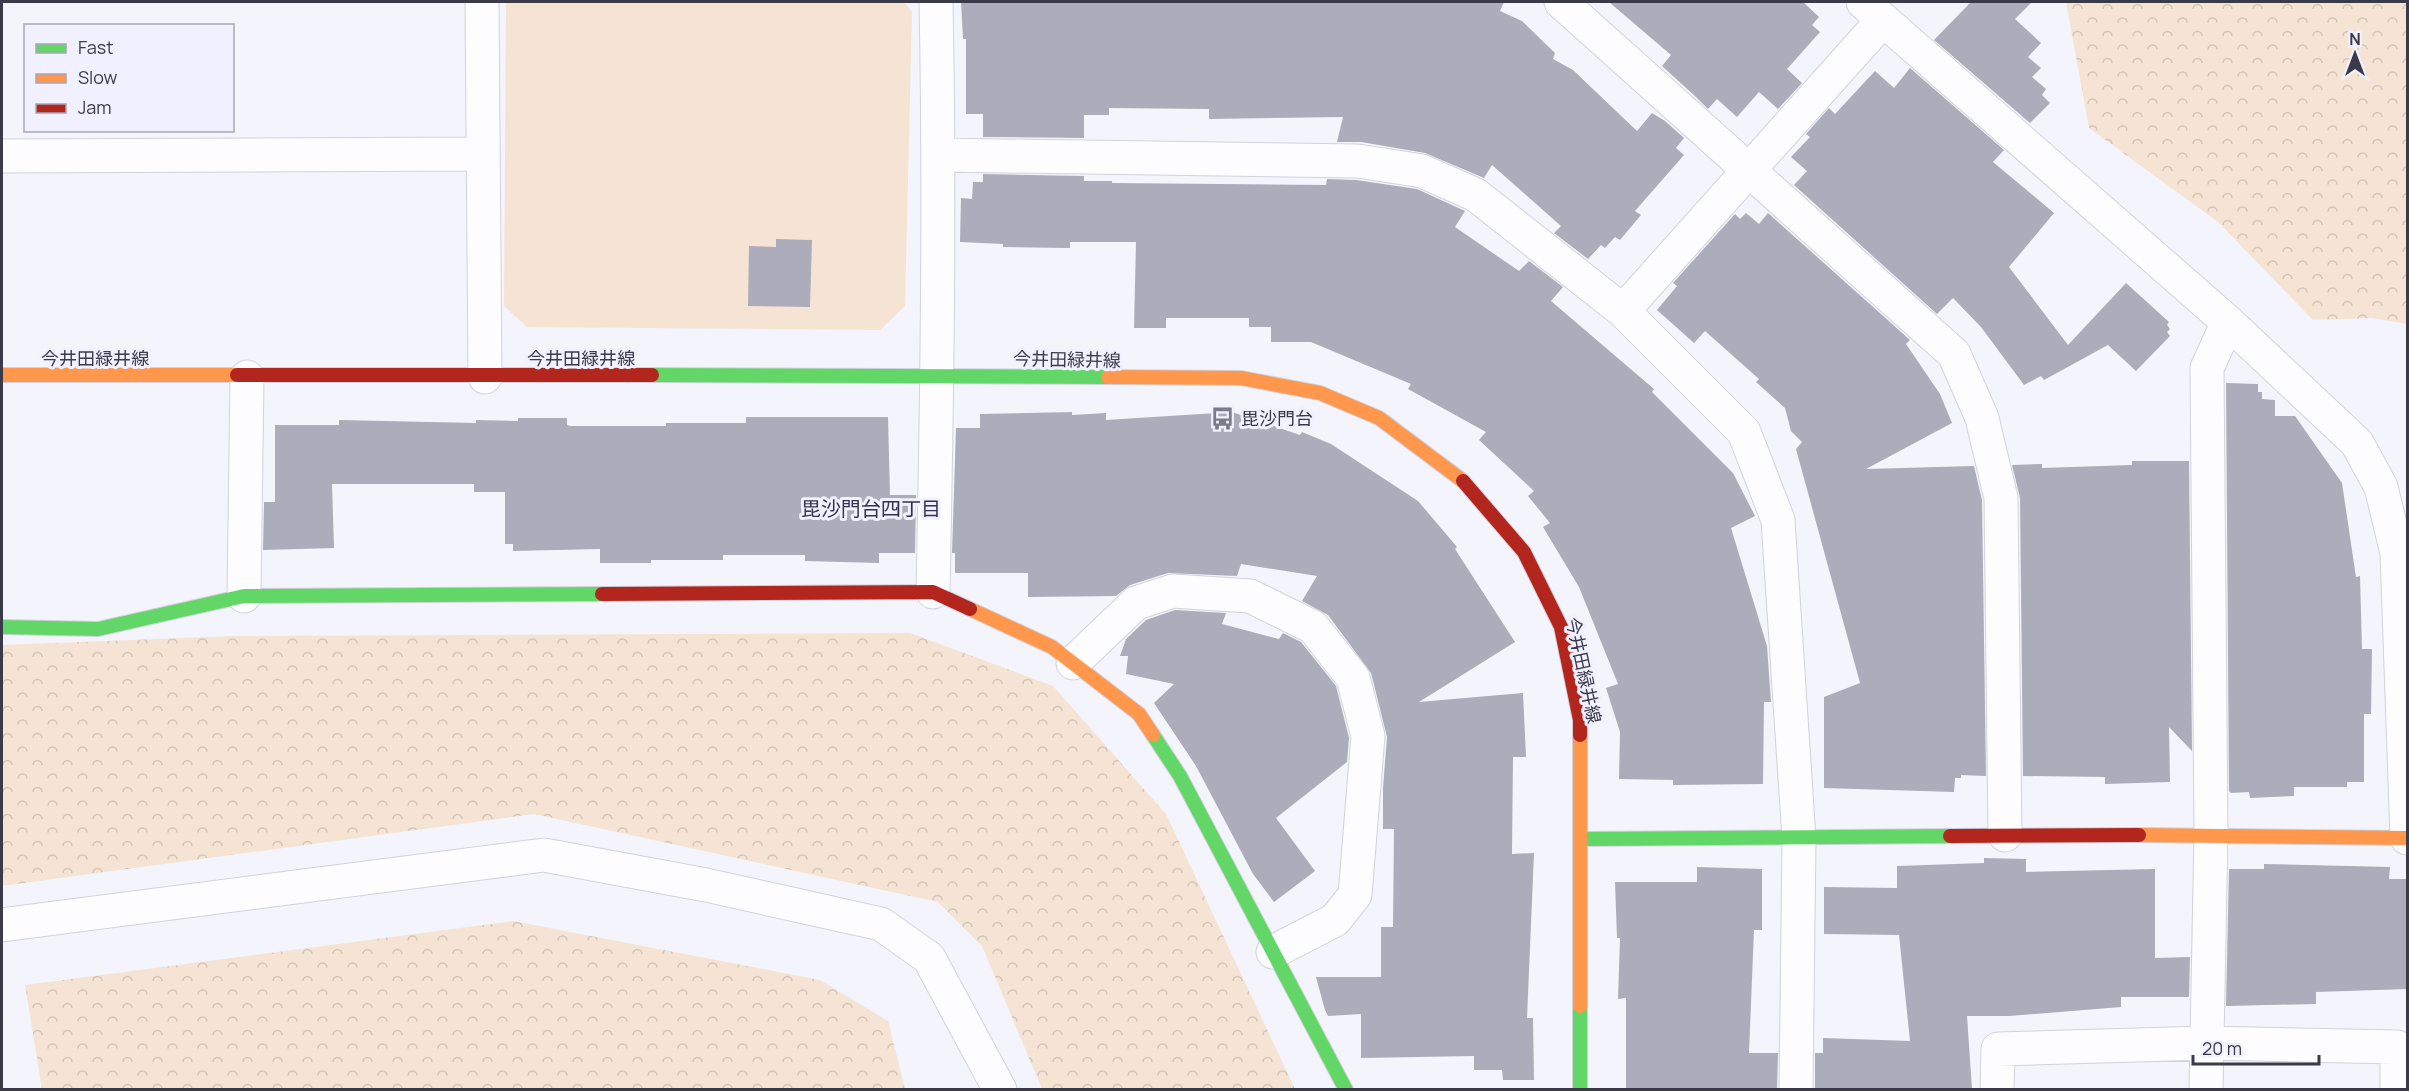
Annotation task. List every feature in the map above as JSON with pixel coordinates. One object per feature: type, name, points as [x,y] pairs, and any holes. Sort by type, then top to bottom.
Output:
[{"type":"street","points":[[482,2],[485,377]]},
{"type":"street","points":[[933,592],[938,375],[939,155],[936,2]]},
{"type":"street","points":[[1561,2],[1954,354],[1982,418],[2001,498],[2005,835]]},
{"type":"street","points":[[1581,839],[2211,834],[2407,838],[2397,554],[2380,487],[2357,443],[2228,322],[1873,11],[1749,169],[1623,311]]},
{"type":"street","points":[[2,156],[482,154]]},
{"type":"street","points":[[939,155],[1358,161],[1422,171],[1476,195],[1623,311],[1744,432],[1778,520],[1799,839],[1796,1089]]},
{"type":"street","points":[[2206,1089],[2211,834],[2206,368],[2228,322]]},
{"type":"street","name":"今井田緑井線","points":[[2,375],[485,377],[938,375],[1241,378],[1320,393],[1379,418],[1458,475],[1524,552],[1561,627],[1580,720],[1580,1089]]},
{"type":"street","points":[[244,596],[247,377]]},
{"type":"street","points":[[1073,663],[1136,603],[1173,591],[1250,596],[1313,627],[1353,678],[1368,736],[1356,895],[1335,920],[1273,952]]},
{"type":"street","points":[[2,627],[98,629],[244,596],[933,592],[1052,647],[1139,714],[1180,776],[1346,1089]]},
{"type":"street","points":[[2,925],[544,855],[706,885],[881,924],[928,958],[1000,1089]]},
{"type":"street","points":[[1998,1089],[1998,1049],[2206,1043],[2397,1047],[2397,1089]]},
{"type":"green space","points":[[507,2],[904,2],[912,12],[905,306],[880,330],[527,327],[504,306]]},
{"type":"green space","points":[[2066,2],[2407,2],[2407,324],[2372,318],[2313,320],[2218,222],[2089,128]]},
{"type":"green space","points":[[910,633],[1053,686],[1166,814],[1295,1089],[1042,1089],[982,946],[938,902],[534,814],[2,886],[2,645],[234,636]]},
{"type":"green space","points":[[513,921],[820,980],[888,1021],[905,1089],[42,1089],[25,985]]},
{"type":"building","points":[[961,2],[1504,2],[1500,11],[1522,21],[1555,53],[1553,59],[1573,70],[1637,131],[1652,113],[1665,121],[1684,138],[1676,148],[1684,155],[1635,211],[1641,215],[1620,240],[1615,237],[1605,248],[1601,245],[1588,259],[1554,233],[1561,226],[1492,165],[1484,178],[1425,153],[1361,142],[1337,142],[1343,117],[1209,119],[1209,109],[1109,108],[1109,115],[1084,115],[1084,138],[983,137],[983,114],[966,114],[966,39],[963,39]]},
{"type":"building","points":[[1609,2],[1803,2],[1819,17],[1812,25],[1820,32],[1787,69],[1802,83],[1778,109],[1759,92],[1737,117],[1717,99],[1708,109],[1662,66],[1671,55]]},
{"type":"building","points":[[1971,2],[2032,2],[2015,19],[2041,43],[2028,57],[2041,68],[2032,77],[2046,89],[2042,95],[2050,103],[2030,123],[1934,40]]},
{"type":"building","points":[[1910,68],[2004,150],[1993,162],[2054,213],[2009,267],[2068,345],[2126,283],[2169,322],[2167,325],[2170,329],[2167,332],[2170,336],[2136,371],[2108,345],[2044,380],[2041,376],[2024,385],[1981,327],[1953,298],[1937,314],[1794,185],[1807,171],[1791,157],[1810,137],[1806,134],[1829,108],[1835,114],[1875,71],[1894,88]]},
{"type":"building","points":[[983,174],[1084,176],[1084,181],[1112,181],[1112,183],[1326,185],[1327,179],[1356,180],[1417,189],[1465,211],[1455,227],[1519,271],[1529,261],[1563,287],[1551,301],[1654,389],[1652,392],[1733,473],[1755,516],[1731,528],[1767,646],[1771,702],[1764,702],[1763,784],[1673,785],[1673,780],[1619,779],[1620,732],[1606,688],[1618,684],[1579,587],[1543,527],[1550,523],[1528,496],[1534,491],[1479,440],[1486,432],[1408,389],[1411,384],[1311,342],[1271,342],[1271,327],[1249,327],[1249,318],[1166,318],[1166,328],[1134,328],[1136,242],[1070,242],[1070,248],[1003,247],[1003,244],[960,242],[961,198],[972,199],[973,182],[983,182]]},
{"type":"building","points":[[1746,213],[1759,224],[1768,213],[1910,340],[1906,344],[1940,394],[1952,423],[1866,469],[1974,466],[1982,500],[1986,776],[1961,775],[1961,778],[1955,778],[1954,792],[1824,788],[1824,697],[1860,683],[1796,449],[1802,442],[1791,431],[1785,408],[1756,382],[1759,379],[1705,331],[1694,343],[1657,310],[1677,286],[1673,283],[1735,214],[1740,219]]},
{"type":"building","points":[[776,239],[812,240],[810,307],[748,306],[749,246],[776,247]]},
{"type":"building","points":[[2226,383],[2258,384],[2258,392],[2262,392],[2262,399],[2275,400],[2275,416],[2295,416],[2342,483],[2356,577],[2360,576],[2362,649],[2372,649],[2371,714],[2364,714],[2364,782],[2347,782],[2347,787],[2294,787],[2294,796],[2250,798],[2249,792],[2231,793],[2229,791]]},
{"type":"building","points":[[1072,412],[1072,415],[1106,413],[1106,420],[1232,412],[1300,435],[1302,432],[1331,444],[1418,501],[1457,547],[1455,549],[1515,642],[1419,702],[1523,693],[1526,757],[1513,757],[1512,854],[1534,853],[1527,1018],[1533,1018],[1534,1080],[1503,1080],[1502,1070],[1474,1070],[1474,1056],[1361,1058],[1361,1014],[1328,1016],[1325,1010],[1316,977],[1381,977],[1381,927],[1393,927],[1394,829],[1383,829],[1387,737],[1371,673],[1328,615],[1302,601],[1317,576],[1241,564],[1237,576],[1168,573],[1130,585],[1116,596],[1028,597],[1028,573],[955,573],[955,553],[952,553],[956,428],[980,428],[980,414]]},
{"type":"building","points":[[746,417],[888,417],[890,495],[916,495],[915,553],[879,553],[879,563],[805,561],[805,555],[723,555],[723,560],[600,563],[600,549],[513,551],[513,544],[505,544],[505,492],[474,492],[474,484],[332,484],[334,548],[263,550],[264,502],[275,502],[275,425],[339,425],[339,420],[476,423],[476,420],[518,421],[518,418],[567,418],[567,425],[570,426],[666,426],[666,423],[746,423]]},
{"type":"building","points":[[2132,461],[2189,461],[2192,751],[2169,727],[2170,782],[2105,784],[2105,777],[2023,776],[2020,498],[2012,465],[2042,464],[2042,468],[2132,465]]},
{"type":"building","points":[[1175,610],[1226,613],[1222,624],[1279,639],[1283,633],[1301,642],[1336,686],[1349,738],[1347,762],[1276,818],[1315,871],[1274,902],[1253,874],[1196,766],[1154,703],[1174,684],[1126,674],[1128,656],[1120,656],[1126,639],[1146,620]]},
{"type":"building","points":[[1984,858],[2026,859],[2026,872],[2155,869],[2155,958],[2190,957],[2189,997],[2121,997],[2121,1007],[2009,1016],[1967,1016],[1972,1089],[1815,1089],[1815,1053],[1823,1053],[1823,1038],[1910,1041],[1899,935],[1824,934],[1824,887],[1897,888],[1897,866],[1984,863]]},
{"type":"building","points":[[2264,864],[2390,867],[2389,879],[2408,879],[2408,989],[2316,992],[2316,1004],[2226,1006],[2229,869],[2264,869]]},
{"type":"building","points":[[1697,867],[1762,869],[1762,930],[1754,930],[1749,1053],[1778,1053],[1777,1089],[1626,1089],[1626,998],[1618,999],[1620,938],[1617,938],[1615,882],[1697,882]]},
{"type":"traffic: fast","points":[[652,375],[1108,377]]},
{"type":"traffic: fast","points":[[2,627],[98,629],[244,596],[602,594]]},
{"type":"traffic: fast","points":[[1153,735],[1180,776],[1346,1090]]},
{"type":"traffic: fast","points":[[1581,839],[1950,836]]},
{"type":"traffic: fast","points":[[1580,1006],[1580,1090]]},
{"type":"traffic: slow","points":[[2,375],[237,375]]},
{"type":"traffic: slow","points":[[1108,377],[1241,378],[1320,393],[1379,418],[1463,481]]},
{"type":"traffic: slow","points":[[970,609],[1052,647],[1139,714],[1153,735]]},
{"type":"traffic: slow","points":[[1580,735],[1580,1006]]},
{"type":"traffic: slow","points":[[2139,835],[2408,838]]},
{"type":"traffic: jam","points":[[237,375],[652,375]]},
{"type":"traffic: jam","points":[[1463,481],[1524,552],[1561,627],[1580,720],[1580,735]]},
{"type":"traffic: jam","points":[[602,594],[933,592],[970,609]]},
{"type":"traffic: jam","points":[[1950,836],[2139,835]]},
{"type":"place","name":"毘沙門台","points":[[1223,418]]},
{"type":"district","name":"毘沙門台四丁目","points":[[871,508]]}]
